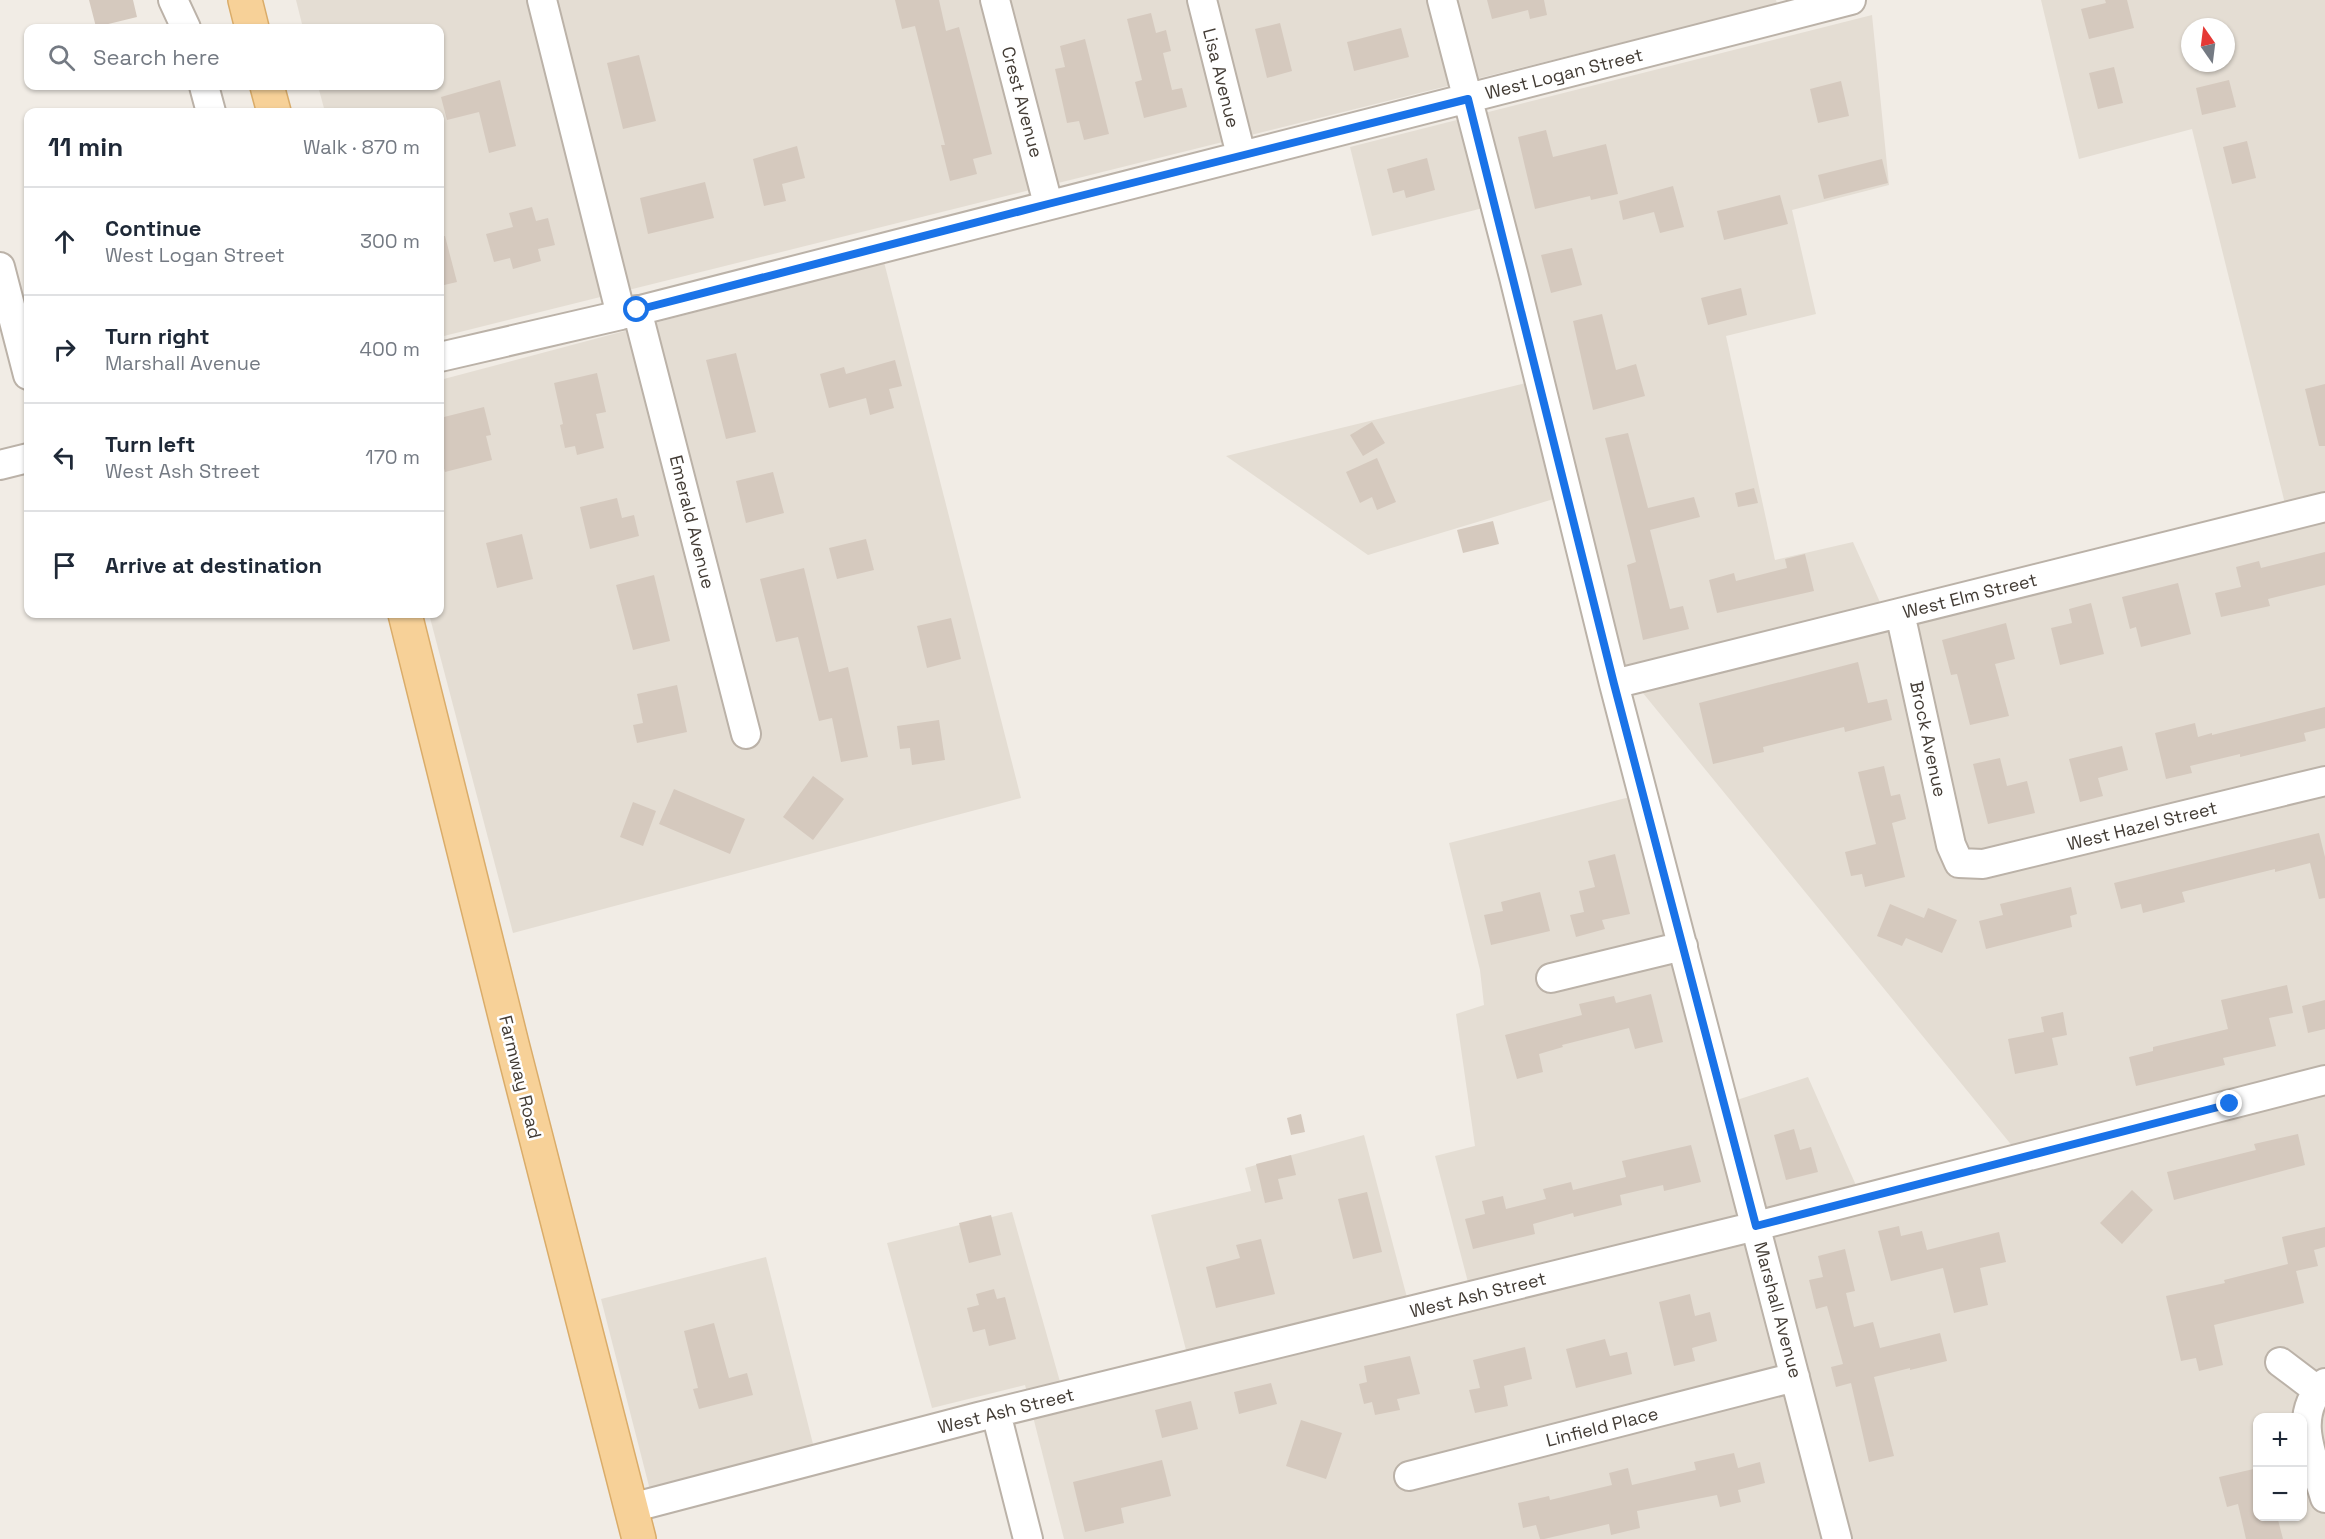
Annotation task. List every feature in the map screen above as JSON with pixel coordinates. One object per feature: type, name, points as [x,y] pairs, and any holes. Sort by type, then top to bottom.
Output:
[{"type":"main road","points":[[245,0],[250,24]]},
{"type":"main road","points":[[268,90],[273,108]]},
{"type":"main road","name":"Farmway Road","points":[[406,618],[639,1539]]},
{"type":"street","points":[[173,0],[184,24]]},
{"type":"street","name":"Emerald Avenue","points":[[542,0],[746,734]]},
{"type":"street","name":"Crest Avenue","points":[[995,0],[1048,204]]},
{"type":"street","name":"Lisa Avenue","points":[[1202,0],[1241,155]]},
{"type":"street","name":"Marshall Avenue","points":[[1442,0],[1614,684],[1837,1539]]},
{"type":"street","name":"West Logan Street","points":[[444,356],[629,313],[1851,0]]},
{"type":"street","points":[[205,90],[210,108]]},
{"type":"street","points":[[0,267],[24,360]]},
{"type":"street","points":[[0,465],[24,459]]},
{"type":"street","name":"West Elm Street","points":[[1614,684],[2325,507]]},
{"type":"street","name":"Brock Avenue","points":[[1900,613],[1951,845],[1959,863]]},
{"type":"street","name":"West Hazel Street","points":[[1959,863],[1983,864],[2325,781]]},
{"type":"street","points":[[1551,978],[1683,946]]},
{"type":"street","name":"West Ash Street","points":[[631,1508],[996,1413],[1756,1226],[2325,1080]]},
{"type":"street","points":[[2280,1362],[2321,1386],[2308,1404],[2305,1424],[2325,1498]]},
{"type":"street","name":"Linfield Place","points":[[1409,1476],[1795,1377]]},
{"type":"street","points":[[996,1413],[1028,1539]]},
{"type":"shaded area","points":[[296,0],[1776,0],[1777,4],[444,336],[444,108],[324,108],[319,90],[444,90],[444,24],[302,24]]},
{"type":"shaded area","points":[[2041,0],[2325,0],[2325,1539],[1064,1539],[1025,1385],[932,1408],[887,1243],[1012,1212],[1068,1410],[1193,1377],[1151,1215],[1251,1191],[1245,1168],[1364,1135],[1414,1324],[1475,1309],[1435,1156],[1475,1146],[1456,1014],[1484,1005],[1480,970],[1449,843],[1630,797],[1709,1109],[1808,1077],[1867,1210],[2031,1169],[1625,671],[1580,491],[1368,555],[1226,456],[1547,378],[1503,203],[1372,236],[1350,147],[1872,15],[1889,185],[1792,210],[1816,314],[1726,336],[1775,560],[1853,542],[1892,629],[2291,528],[2192,129],[2079,159]]},
{"type":"shaded area","points":[[884,262],[1021,798],[513,933],[430,618],[444,618],[444,379]]},
{"type":"shaded area","points":[[766,1257],[814,1448],[650,1490],[601,1299]]},
{"type":"building","points":[[89,0],[133,0],[137,17],[108,24],[95,24]]},
{"type":"building","points":[[895,0],[939,0],[946,31],[959,27],[992,154],[973,159],[977,174],[950,181],[941,145],[945,145],[915,26],[902,29]]},
{"type":"building","points":[[1487,0],[1544,0],[1547,15],[1530,19],[1528,10],[1492,19]]},
{"type":"building","points":[[2105,0],[2127,0],[2134,28],[2089,39],[2081,9],[2106,3]]},
{"type":"building","points":[[1151,13],[1156,33],[1166,30],[1171,51],[1163,53],[1172,90],[1182,88],[1187,107],[1144,118],[1135,82],[1142,80],[1127,19]]},
{"type":"building","points":[[1280,23],[1292,71],[1267,78],[1255,29]]},
{"type":"building","points":[[1401,28],[1409,57],[1354,71],[1347,42]]},
{"type":"building","points":[[1085,39],[1109,134],[1084,140],[1079,121],[1067,123],[1055,69],[1065,67],[1060,46]]},
{"type":"building","points":[[639,55],[656,121],[623,129],[607,63]]},
{"type":"building","points":[[2114,67],[2123,103],[2098,109],[2089,73]]},
{"type":"building","points":[[500,80],[516,146],[489,153],[479,112],[447,120],[441,97]]},
{"type":"building","points":[[2229,80],[2236,107],[2202,115],[2196,88]]},
{"type":"building","points":[[1841,81],[1849,116],[1818,123],[1810,89]]},
{"type":"building","points":[[1546,130],[1553,157],[1606,144],[1618,194],[1591,200],[1590,196],[1535,209],[1518,137]]},
{"type":"building","points":[[2247,141],[2256,178],[2232,184],[2223,147]]},
{"type":"building","points":[[797,146],[805,178],[782,184],[786,201],[764,206],[753,159]]},
{"type":"building","points":[[1427,158],[1435,190],[1406,198],[1404,190],[1393,193],[1387,169]]},
{"type":"building","points":[[1882,159],[1888,183],[1824,199],[1818,175]]},
{"type":"building","points":[[705,182],[714,218],[648,234],[640,198]]},
{"type":"building","points":[[1673,186],[1684,227],[1660,233],[1654,212],[1623,220],[1619,201]]},
{"type":"building","points":[[1780,195],[1788,224],[1724,240],[1717,211]]},
{"type":"building","points":[[532,207],[536,221],[548,218],[555,245],[538,249],[541,261],[513,269],[510,258],[494,262],[486,234],[513,227],[509,213]]},
{"type":"building","points":[[444,236],[445,236],[457,282],[444,285]]},
{"type":"building","points":[[1572,248],[1582,285],[1551,293],[1541,255]]},
{"type":"building","points":[[1741,288],[1747,315],[1708,325],[1701,298]]},
{"type":"building","points":[[1602,314],[1616,370],[1636,364],[1645,396],[1593,410],[1573,321]]},
{"type":"building","points":[[736,353],[756,432],[726,439],[706,360]]},
{"type":"building","points":[[895,360],[902,386],[889,389],[894,408],[870,415],[866,398],[829,408],[820,374],[844,367],[846,374]]},
{"type":"building","points":[[597,373],[606,412],[596,414],[604,448],[577,455],[575,446],[565,448],[560,425],[563,424],[554,383]]},
{"type":"building","points":[[2325,384],[2325,446],[2319,446],[2305,389]]},
{"type":"building","points":[[484,407],[491,435],[486,436],[492,460],[445,472],[444,417]]},
{"type":"building","points":[[1372,422],[1385,443],[1363,456],[1350,435]]},
{"type":"building","points":[[1628,433],[1648,508],[1694,497],[1700,517],[1650,530],[1670,609],[1683,606],[1689,629],[1643,640],[1627,565],[1636,562],[1605,438]]},
{"type":"building","points":[[1377,458],[1396,502],[1377,510],[1372,497],[1360,503],[1346,472]]},
{"type":"building","points":[[773,472],[784,513],[746,523],[736,481]]},
{"type":"building","points":[[1754,488],[1758,503],[1738,507],[1735,493]]},
{"type":"building","points":[[617,498],[622,518],[634,515],[639,536],[590,549],[580,507]]},
{"type":"building","points":[[1493,521],[1499,544],[1463,553],[1457,530]]},
{"type":"building","points":[[522,534],[533,579],[497,588],[486,543]]},
{"type":"building","points":[[866,539],[874,570],[837,579],[829,548]]},
{"type":"building","points":[[2325,552],[2325,585],[2268,599],[2270,606],[2221,617],[2215,593],[2241,587],[2236,567],[2259,561],[2261,568]]},
{"type":"building","points":[[1805,554],[1814,591],[1717,613],[1709,580],[1734,573],[1736,581],[1787,568],[1785,559]]},
{"type":"building","points":[[804,568],[829,672],[848,667],[868,757],[841,762],[832,718],[819,721],[798,637],[776,642],[760,579]]},
{"type":"building","points":[[654,575],[670,641],[633,650],[616,585]]},
{"type":"building","points":[[2178,583],[2191,634],[2141,647],[2136,627],[2130,629],[2122,597]]},
{"type":"building","points":[[2091,603],[2104,654],[2060,665],[2051,628],[2072,623],[2069,609]]},
{"type":"building","points":[[951,618],[961,659],[927,668],[917,626]]},
{"type":"building","points":[[2006,623],[2015,659],[1995,664],[2009,716],[1970,725],[1957,674],[1951,675],[1942,640]]},
{"type":"building","points":[[1858,662],[1868,703],[1887,699],[1892,720],[1845,732],[1844,727],[1763,747],[1764,752],[1713,764],[1699,703]]},
{"type":"building","points":[[677,685],[687,732],[637,743],[633,725],[643,723],[637,694]]},
{"type":"building","points":[[2325,707],[2325,728],[2304,733],[2306,741],[2190,766],[2192,773],[2166,779],[2155,733],[2195,723],[2198,737],[2212,733],[2212,735]]},
{"type":"building","points":[[939,720],[945,760],[912,765],[910,748],[900,749],[897,726]]},
{"type":"building","points":[[2122,746],[2128,770],[2098,778],[2103,796],[2080,802],[2069,759]]},
{"type":"building","points":[[2000,758],[2007,786],[2027,781],[2035,813],[1988,824],[1973,764]]},
{"type":"building","points":[[1884,766],[1891,796],[1900,794],[1906,819],[1892,823],[1905,877],[1865,887],[1862,874],[1851,876],[1845,852],[1876,844],[1858,772]]},
{"type":"building","points":[[813,776],[844,799],[813,840],[783,817]]},
{"type":"building","points":[[674,789],[745,819],[730,854],[659,824]]},
{"type":"building","points":[[633,802],[656,811],[643,846],[620,837]]},
{"type":"building","points":[[2319,833],[2325,857],[2325,898],[2319,899],[2310,863],[2275,872],[2275,869],[2182,892],[2185,902],[2143,913],[2141,904],[2121,909],[2114,883]]},
{"type":"building","points":[[1615,854],[1630,914],[1602,920],[1605,929],[1576,937],[1570,915],[1584,912],[1579,891],[1595,887],[1588,861]]},
{"type":"building","points":[[2071,887],[2077,914],[2070,916],[2072,927],[1986,949],[1979,921],[2003,915],[2000,904]]},
{"type":"building","points":[[1540,892],[1550,931],[1491,945],[1484,915],[1503,911],[1501,902]]},
{"type":"building","points":[[1890,904],[1924,918],[1928,908],[1957,920],[1942,953],[1906,938],[1902,946],[1877,936]]},
{"type":"building","points":[[2287,985],[2293,1013],[2269,1018],[2276,1046],[2223,1058],[2225,1065],[2136,1086],[2129,1057],[2153,1051],[2153,1047],[2228,1029],[2221,1000]]},
{"type":"building","points":[[1651,994],[1663,1042],[1635,1049],[1629,1028],[1562,1045],[1563,1047],[1539,1054],[1543,1072],[1517,1079],[1505,1035],[1582,1015],[1579,1004],[1614,996],[1616,1003]]},
{"type":"building","points":[[2325,1000],[2325,1029],[2308,1033],[2302,1006]]},
{"type":"building","points":[[2063,1012],[2067,1035],[2052,1038],[2058,1065],[2015,1074],[2008,1039],[2044,1032],[2041,1017]]},
{"type":"building","points":[[1301,1114],[1305,1132],[1291,1135],[1287,1118]]},
{"type":"building","points":[[1794,1129],[1800,1150],[1811,1147],[1818,1172],[1786,1180],[1774,1135]]},
{"type":"building","points":[[2298,1134],[2305,1165],[2174,1200],[2167,1172],[2256,1150],[2254,1144]]},
{"type":"building","points":[[1691,1145],[1701,1182],[1664,1191],[1663,1185],[1620,1195],[1622,1205],[1574,1217],[1573,1213],[1533,1224],[1535,1234],[1473,1249],[1465,1219],[1485,1214],[1482,1201],[1503,1196],[1506,1209],[1546,1199],[1543,1189],[1571,1182],[1573,1190],[1626,1177],[1622,1161]]},
{"type":"building","points":[[1291,1155],[1296,1175],[1278,1179],[1283,1199],[1265,1203],[1256,1164]]},
{"type":"building","points":[[2132,1190],[2153,1210],[2122,1244],[2100,1223]]},
{"type":"building","points":[[1367,1192],[1382,1252],[1353,1259],[1338,1199]]},
{"type":"building","points":[[991,1215],[1001,1255],[969,1263],[959,1223]]},
{"type":"building","points":[[1899,1226],[1901,1236],[1922,1231],[1927,1250],[1999,1232],[2006,1262],[1980,1268],[1988,1305],[1954,1313],[1943,1268],[1891,1281],[1878,1231]]},
{"type":"building","points":[[2325,1227],[2325,1247],[2314,1250],[2318,1266],[2296,1271],[2304,1303],[2214,1325],[2223,1365],[2199,1371],[2196,1358],[2181,1361],[2166,1296],[2225,1283],[2224,1280],[2288,1264],[2282,1237]]},
{"type":"building","points":[[1261,1239],[1275,1294],[1216,1308],[1206,1267],[1240,1258],[1236,1245]]},
{"type":"building","points":[[1845,1249],[1855,1291],[1846,1293],[1854,1327],[1873,1322],[1880,1348],[1940,1333],[1947,1361],[1874,1377],[1894,1456],[1869,1462],[1851,1383],[1836,1387],[1831,1367],[1843,1364],[1827,1306],[1816,1309],[1809,1280],[1823,1277],[1818,1256]]},
{"type":"building","points":[[994,1289],[997,1299],[1005,1297],[1016,1339],[989,1346],[985,1329],[973,1332],[967,1308],[979,1305],[976,1294]]},
{"type":"building","points":[[1690,1294],[1695,1316],[1710,1312],[1717,1341],[1692,1348],[1695,1361],[1674,1366],[1659,1302]]},
{"type":"building","points":[[714,1323],[729,1378],[747,1373],[753,1395],[699,1409],[693,1389],[698,1388],[684,1331]]},
{"type":"building","points":[[1605,1339],[1610,1356],[1627,1352],[1632,1374],[1576,1388],[1566,1349]]},
{"type":"building","points":[[1525,1347],[1532,1379],[1504,1386],[1508,1406],[1475,1413],[1469,1390],[1480,1388],[1473,1360]]},
{"type":"building","points":[[1410,1356],[1420,1394],[1397,1399],[1400,1410],[1375,1415],[1372,1402],[1364,1404],[1359,1384],[1367,1382],[1364,1366]]},
{"type":"building","points":[[1271,1383],[1277,1404],[1239,1414],[1234,1392]]},
{"type":"building","points":[[1191,1401],[1198,1429],[1162,1438],[1155,1410]]},
{"type":"building","points":[[1301,1420],[1342,1433],[1326,1479],[1286,1466]]},
{"type":"building","points":[[1734,1453],[1738,1468],[1760,1462],[1765,1483],[1738,1490],[1741,1502],[1720,1507],[1717,1495],[1637,1511],[1640,1528],[1611,1535],[1609,1524],[1544,1539],[1540,1539],[1536,1525],[1523,1528],[1518,1503],[1549,1496],[1550,1500],[1612,1485],[1609,1473],[1628,1468],[1632,1485],[1696,1470],[1694,1462]]},
{"type":"building","points":[[1162,1460],[1171,1496],[1121,1508],[1124,1523],[1085,1532],[1073,1482]]},
{"type":"building","points":[[2253,1469],[2253,1521],[2278,1521],[2283,1539],[2246,1539],[2238,1504],[2227,1507],[2219,1477]]},
{"type":"route","points":[[637,310],[1468,99],[1614,684],[1756,1226],[2230,1104]]}]
